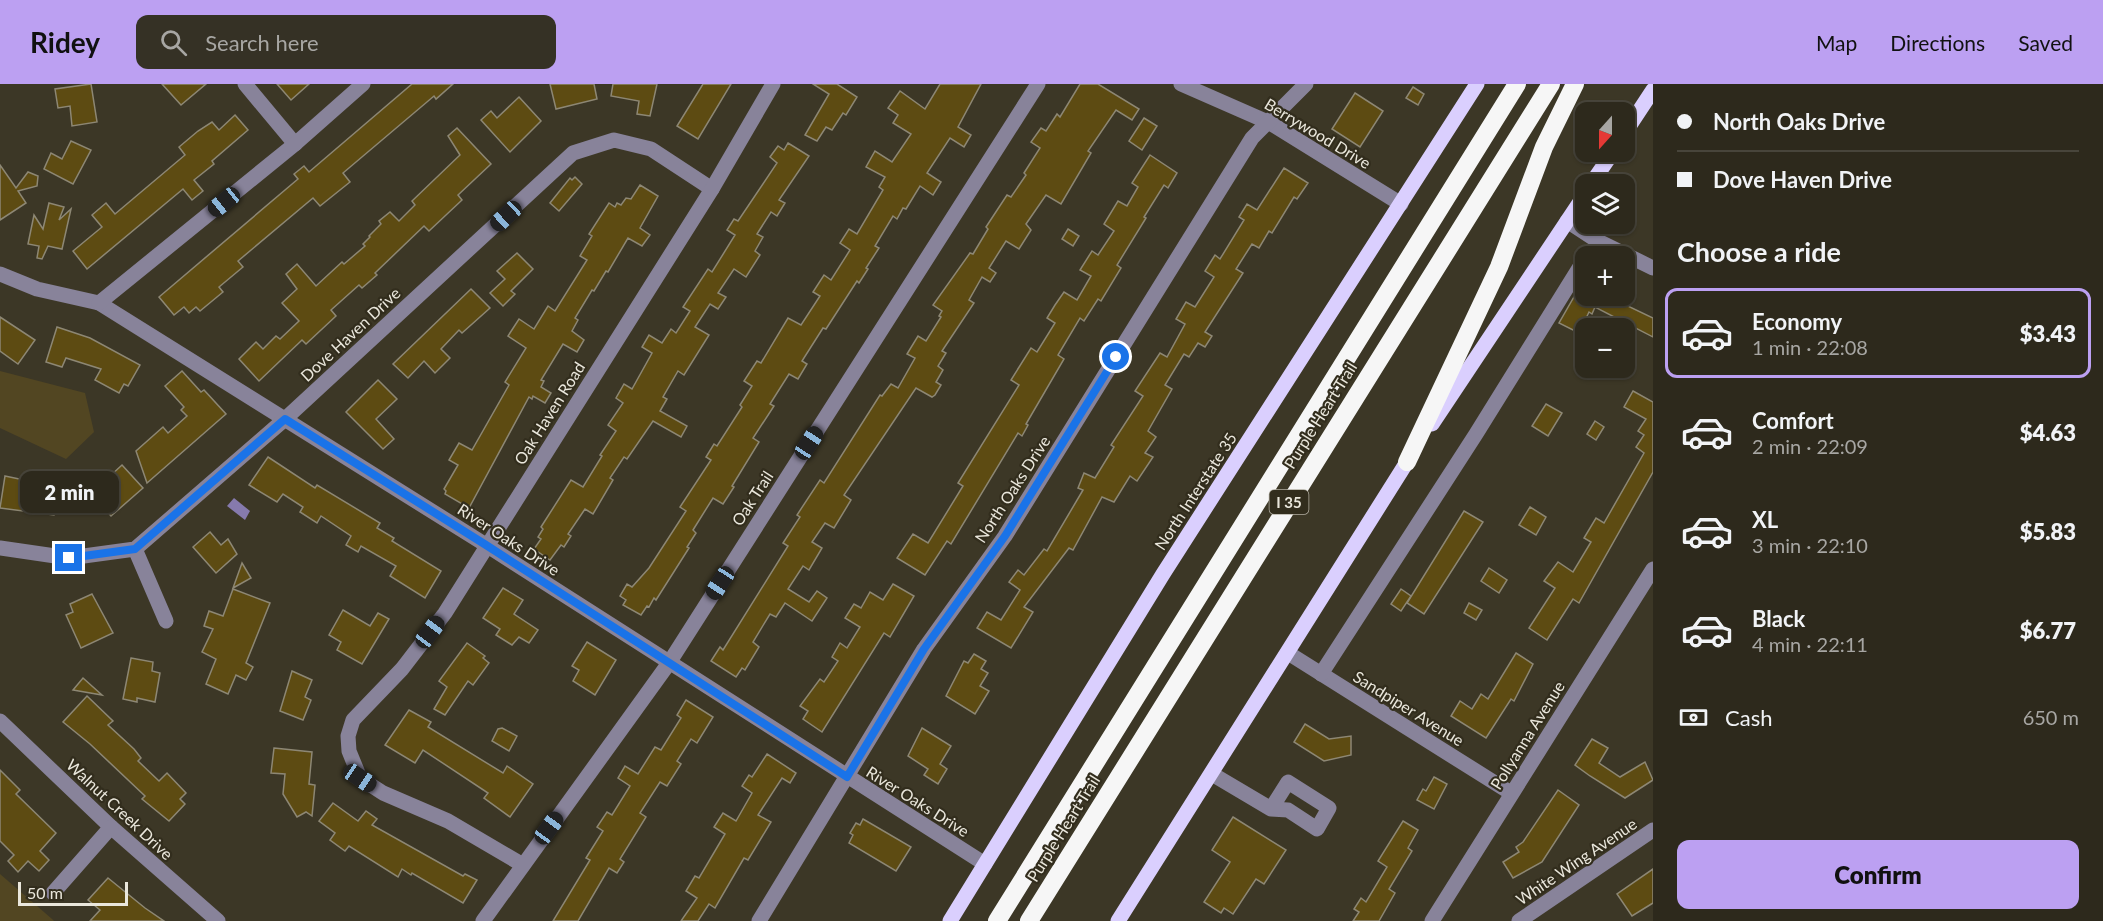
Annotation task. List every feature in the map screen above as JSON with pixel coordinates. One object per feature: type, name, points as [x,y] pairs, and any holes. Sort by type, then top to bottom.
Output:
[{"type":"highway","name":"Purple Heart Trail","points":[[997,921],[1517,84]]},
{"type":"highway","name":"Purple Heart Trail","points":[[1029,921],[1551,84]]},
{"type":"highway","points":[[1407,462],[1498,267],[1544,147],[1575,84]]},
{"type":"main road","name":"North Interstate 35","points":[[950,921],[1163,574],[1477,84]]},
{"type":"main road","points":[[1635,117],[1653,90]]},
{"type":"main road","points":[[1118,921],[1407,462],[1575,209]]},
{"type":"street","points":[[245,84],[295,144]]},
{"type":"street","points":[[99,303],[295,144],[363,84]]},
{"type":"street","name":"Oak Haven Road","points":[[522,865],[448,821],[383,794],[360,778],[349,751],[348,736],[353,720],[402,669],[444,613],[712,189],[773,84]]},
{"type":"street","name":"Oak Trail","points":[[483,921],[669,663],[1038,84]]},
{"type":"street","name":"Berrywood Drive","points":[[1181,84],[1270,123],[1401,204]]},
{"type":"street","name":"North Oaks Drive","points":[[759,921],[924,649],[1005,536],[1252,138],[1270,123],[1306,84]]},
{"type":"street","name":"Dove Haven Drive","points":[[135,549],[285,419],[573,153],[614,140],[651,149],[712,189]]},
{"type":"street","points":[[1567,221],[1596,240],[1653,268]]},
{"type":"street","points":[[1592,246],[1596,240]]},
{"type":"street","name":"River Oaks Drive","points":[[0,274],[37,289],[99,303],[486,545],[985,864]]},
{"type":"street","points":[[1321,674],[1476,434],[1575,275]]},
{"type":"street","points":[[0,548],[69,558],[135,549],[166,621]]},
{"type":"street","name":"Pollyanna Avenue","points":[[1432,921],[1653,568]]},
{"type":"street","name":"Sandpiper Avenue","points":[[1288,653],[1511,793]]},
{"type":"street","name":"Walnut Creek Drive","points":[[0,721],[111,827],[218,921]]},
{"type":"street","points":[[1212,774],[1270,809]]},
{"type":"street","points":[[53,893],[111,827]]},
{"type":"street","name":"White Wing Avenue","points":[[1519,921],[1653,830]]},
{"type":"shaded area","points":[[0,371],[85,393],[94,432],[66,459],[0,428]]},
{"type":"shaded area","points":[[234,498],[250,511],[245,520],[227,506]]},
{"type":"shaded area","points":[[0,874],[52,919],[54,921],[0,921]]},
{"type":"building","points":[[91,84],[97,122],[72,126],[70,106],[58,108],[55,89]]},
{"type":"building","points":[[162,84],[206,84],[181,105]]},
{"type":"building","points":[[277,84],[309,84],[291,100]]},
{"type":"building","points":[[412,84],[453,84],[436,99],[434,96],[343,173],[350,182],[320,206],[313,198],[238,261],[243,267],[219,287],[223,292],[200,311],[196,307],[189,313],[184,307],[174,315],[159,297],[298,179],[294,174],[304,166],[309,172]]},
{"type":"building","points":[[550,84],[594,84],[597,99],[556,109]]},
{"type":"building","points":[[613,84],[657,84],[650,116],[637,114],[639,101],[611,96]]},
{"type":"building","points":[[703,84],[731,84],[698,139],[677,126]]},
{"type":"building","points":[[813,84],[837,84],[857,97],[846,115],[843,113],[832,130],[826,127],[817,141],[805,135],[829,94]]},
{"type":"building","points":[[940,84],[981,84],[958,127],[971,135],[964,147],[950,138],[927,173],[941,182],[933,195],[920,186],[897,219],[893,216],[875,246],[879,248],[866,268],[868,269],[859,283],[857,281],[826,329],[823,328],[802,361],[807,364],[798,379],[789,374],[770,404],[774,406],[753,438],[759,442],[732,486],[734,487],[723,504],[713,498],[693,530],[696,533],[687,547],[689,548],[656,600],[654,598],[641,615],[623,605],[626,600],[620,596],[627,584],[632,587],[649,568],[686,511],[680,507],[711,460],[706,457],[714,444],[717,446],[742,407],[740,405],[752,386],[744,381],[757,361],[761,363],[788,318],[801,325],[820,296],[813,292],[824,275],[831,280],[850,250],[840,243],[849,229],[857,234],[883,190],[879,187],[885,177],[866,167],[875,151],[892,162],[911,134],[893,123],[898,115],[888,108],[900,91],[925,109]]},
{"type":"building","points":[[1080,84],[1098,84],[1139,109],[1132,120],[1116,110],[1088,151],[1091,153],[1061,204],[1046,195],[1026,224],[1031,230],[1019,249],[1006,241],[989,268],[996,273],[990,282],[982,277],[969,300],[974,303],[942,351],[946,353],[938,366],[943,370],[936,382],[941,385],[935,395],[932,397],[916,388],[844,495],[851,500],[834,528],[825,523],[812,542],[822,548],[809,570],[803,566],[788,589],[809,602],[817,591],[827,598],[812,621],[785,603],[776,617],[770,614],[753,642],[759,647],[745,670],[742,668],[736,677],[711,661],[720,647],[723,650],[788,546],[783,543],[800,517],[797,515],[820,480],[824,483],[880,395],[882,396],[891,384],[898,388],[915,358],[907,354],[918,336],[926,341],[941,317],[939,316],[942,311],[933,305],[970,253],[973,254],[988,229],[986,227],[1007,195],[1011,197],[1026,175],[1024,173],[1040,148],[1031,142],[1041,128],[1046,131],[1057,114],[1060,117]]},
{"type":"building","points":[[1413,87],[1424,94],[1418,105],[1406,98]]},
{"type":"building","points":[[1355,93],[1383,111],[1360,147],[1332,129]]},
{"type":"building","points":[[519,97],[541,121],[510,152],[481,120],[491,111],[497,118]]},
{"type":"building","points":[[235,115],[248,130],[212,161],[214,164],[194,180],[203,191],[192,200],[183,189],[87,269],[73,251],[102,227],[92,215],[106,203],[115,214],[185,155],[179,147],[198,131],[212,122],[219,130]]},
{"type":"building","points":[[1144,118],[1157,126],[1142,150],[1129,141]]},
{"type":"building","points":[[457,128],[491,164],[458,195],[462,200],[429,231],[424,226],[375,273],[377,275],[362,288],[359,285],[331,310],[336,316],[306,344],[302,340],[259,381],[239,359],[256,342],[263,349],[276,336],[280,339],[299,321],[282,303],[297,289],[286,274],[297,264],[316,286],[342,262],[344,264],[365,246],[363,244],[381,224],[379,221],[390,212],[399,221],[415,205],[412,201],[460,155],[448,136]]},
{"type":"building","points":[[71,141],[91,150],[73,184],[44,169],[51,153],[62,159]]},
{"type":"building","points":[[788,143],[809,156],[779,200],[785,203],[777,216],[771,212],[757,234],[763,237],[755,251],[760,255],[746,277],[734,269],[718,293],[726,297],[718,309],[710,304],[695,327],[709,335],[684,375],[678,371],[663,397],[667,399],[660,411],[687,426],[681,437],[653,421],[627,459],[624,457],[610,478],[613,480],[593,514],[585,509],[568,534],[571,536],[564,547],[561,545],[550,560],[534,549],[541,539],[538,537],[543,529],[541,527],[571,480],[583,487],[602,456],[600,455],[616,431],[608,425],[623,403],[616,398],[624,384],[632,389],[652,353],[642,347],[649,335],[662,343],[671,329],[676,333],[690,311],[683,307],[708,269],[712,272],[735,235],[727,230],[734,219],[738,221],[777,163],[770,157],[778,146],[784,150]]},
{"type":"building","points":[[1150,155],[1177,173],[1168,188],[1164,185],[1144,217],[1146,218],[1117,265],[1121,268],[1101,301],[1098,299],[1084,321],[1080,318],[1058,355],[1064,359],[1026,424],[1028,425],[1022,436],[1018,433],[951,544],[947,541],[925,575],[897,558],[913,534],[928,543],[963,486],[958,483],[1019,385],[1011,380],[1031,348],[1037,352],[1055,323],[1047,318],[1064,292],[1077,300],[1091,276],[1080,270],[1092,251],[1098,255],[1114,231],[1104,224],[1118,201],[1127,206],[1138,187],[1132,183]]},
{"type":"building","points":[[0,165],[16,188],[28,172],[38,176],[37,186],[18,191],[26,203],[0,220]]},
{"type":"building","points":[[1284,168],[1308,183],[1297,199],[1294,197],[1272,233],[1269,231],[1259,248],[1252,244],[1236,269],[1243,273],[1205,332],[1212,336],[1205,347],[1198,343],[1189,357],[1184,354],[1165,385],[1172,389],[1148,431],[1156,437],[1145,453],[1153,457],[1137,481],[1130,476],[1114,502],[1102,497],[1073,550],[1069,548],[1024,607],[1033,612],[1011,648],[977,628],[987,612],[1001,620],[1020,590],[1009,582],[1018,570],[1024,575],[1044,549],[1047,551],[1083,490],[1078,488],[1084,473],[1095,478],[1114,447],[1111,445],[1143,396],[1135,391],[1160,353],[1167,357],[1185,324],[1176,319],[1186,302],[1195,307],[1214,277],[1205,271],[1215,255],[1220,259],[1244,220],[1239,217],[1247,204],[1257,210]]},
{"type":"building","points":[[575,177],[582,184],[559,211],[550,203],[570,178],[572,180]]},
{"type":"building","points":[[640,185],[658,196],[640,228],[650,235],[642,246],[628,238],[608,272],[606,271],[594,291],[592,290],[575,318],[578,320],[572,331],[584,340],[577,352],[563,344],[541,380],[544,381],[541,387],[551,393],[545,403],[533,396],[532,399],[529,397],[469,508],[445,494],[444,489],[458,465],[449,460],[459,443],[472,450],[509,385],[505,382],[526,348],[508,336],[519,319],[534,329],[548,306],[555,311],[587,260],[580,256],[592,236],[589,234],[609,203],[615,207],[617,203],[621,205],[626,198],[631,199]]},
{"type":"building","points":[[49,203],[64,207],[59,220],[71,209],[62,249],[48,246],[42,259],[37,258],[39,246],[28,244],[34,215],[43,229]]},
{"type":"building","points":[[1068,229],[1079,236],[1073,246],[1062,239]]},
{"type":"building","points":[[517,253],[533,269],[511,291],[515,294],[503,306],[490,293],[505,279],[497,271]]},
{"type":"building","points":[[471,289],[490,308],[462,333],[459,330],[441,349],[450,358],[435,373],[424,361],[408,378],[393,364]]},
{"type":"building","points":[[1575,295],[1575,306],[1628,306],[1653,318],[1653,337],[1635,328],[1635,318],[1616,318],[1595,307],[1592,314],[1589,312],[1586,318],[1575,318],[1575,331],[1559,323]]},
{"type":"building","points":[[0,317],[35,340],[18,364],[0,351]]},
{"type":"building","points":[[57,327],[90,338],[140,365],[128,386],[124,384],[119,393],[95,380],[101,369],[66,358],[62,367],[46,362]]},
{"type":"building","points":[[182,371],[226,414],[147,483],[136,451],[163,427],[168,433],[187,416],[181,410],[184,407],[165,386]]},
{"type":"building","points":[[378,380],[397,399],[376,419],[394,439],[383,449],[346,412]]},
{"type":"building","points":[[1633,391],[1653,402],[1653,472],[1579,603],[1573,599],[1547,640],[1529,628],[1555,588],[1544,581],[1558,562],[1573,572],[1591,542],[1584,538],[1596,518],[1604,523],[1644,453],[1636,447],[1644,435],[1638,431],[1646,419],[1624,407]]},
{"type":"building","points":[[1546,404],[1562,413],[1548,436],[1532,426]]},
{"type":"building","points":[[1595,421],[1604,427],[1596,440],[1587,434]]},
{"type":"building","points":[[268,457],[315,488],[317,485],[380,523],[377,528],[394,538],[392,541],[441,571],[425,598],[390,576],[396,566],[361,546],[358,552],[346,545],[351,536],[321,516],[317,523],[300,512],[303,507],[283,494],[277,502],[249,485]]},
{"type":"building","points":[[122,465],[143,488],[111,516],[95,498],[100,494],[96,489]]},
{"type":"building","points":[[5,476],[48,485],[45,496],[58,499],[54,515],[0,508]]},
{"type":"building","points":[[1530,507],[1546,517],[1536,535],[1519,525]]},
{"type":"building","points":[[1464,511],[1483,522],[1424,614],[1407,603]]},
{"type":"building","points":[[210,532],[221,545],[228,539],[237,554],[216,573],[193,547]]},
{"type":"building","points":[[242,563],[251,578],[233,588]]},
{"type":"building","points":[[1489,568],[1507,580],[1499,593],[1481,581]]},
{"type":"building","points":[[893,584],[914,596],[890,637],[884,633],[822,732],[803,719],[808,711],[800,706],[820,679],[824,682],[838,661],[832,657],[840,643],[847,648],[860,627],[845,618],[854,604],[861,608],[870,592],[883,600]]},
{"type":"building","points":[[503,588],[523,600],[514,614],[538,630],[529,643],[519,637],[512,645],[496,635],[500,629],[483,618]]},
{"type":"building","points":[[233,589],[270,603],[246,663],[253,667],[246,680],[236,675],[228,694],[206,684],[216,659],[202,652],[213,629],[204,626],[209,611],[223,616]]},
{"type":"building","points":[[1401,589],[1411,596],[1401,611],[1391,604]]},
{"type":"building","points":[[92,594],[113,633],[81,648],[66,615],[73,612],[70,604]]},
{"type":"building","points":[[1469,603],[1482,610],[1476,620],[1464,613]]},
{"type":"building","points":[[343,610],[370,626],[378,613],[389,619],[362,664],[337,650],[341,642],[329,635]]},
{"type":"building","points":[[587,642],[616,660],[595,695],[573,681],[579,670],[572,666]]},
{"type":"building","points":[[467,643],[485,656],[483,658],[489,663],[473,685],[468,681],[445,715],[434,709],[447,687],[439,681]]},
{"type":"building","points":[[1516,653],[1533,664],[1514,701],[1511,699],[1486,738],[1451,716],[1460,701],[1472,709],[1481,694],[1488,699]]},
{"type":"building","points":[[974,654],[986,661],[981,669],[988,673],[980,686],[989,691],[975,714],[946,696],[964,661],[968,663]]},
{"type":"building","points":[[131,658],[153,662],[152,671],[160,673],[155,702],[137,698],[137,702],[123,699]]},
{"type":"building","points":[[292,671],[312,680],[305,697],[311,700],[303,720],[280,711]]},
{"type":"building","points":[[83,678],[102,695],[73,690]]},
{"type":"building","points":[[87,696],[113,721],[108,725],[134,749],[141,758],[138,761],[159,781],[167,773],[186,793],[180,799],[185,804],[169,821],[142,799],[145,796],[90,744],[63,722]]},
{"type":"building","points":[[686,700],[713,717],[697,743],[691,739],[677,761],[681,764],[667,786],[660,782],[640,813],[646,817],[620,859],[624,862],[617,873],[609,868],[578,921],[553,921],[590,860],[586,858],[603,831],[597,827],[607,812],[612,815],[630,786],[618,778],[625,766],[638,774],[655,747],[661,750],[681,718],[677,715]]},
{"type":"building","points":[[409,710],[431,722],[428,727],[503,773],[507,766],[533,784],[510,817],[484,798],[488,793],[423,750],[415,763],[385,745]]},
{"type":"building","points":[[1305,724],[1329,739],[1351,736],[1351,755],[1324,761],[1294,742]]},
{"type":"building","points":[[502,728],[517,736],[509,751],[492,741],[498,729]]},
{"type":"building","points":[[922,728],[951,746],[940,764],[947,769],[938,784],[924,775],[928,769],[908,756]]},
{"type":"building","points":[[1592,739],[1608,748],[1599,763],[1620,777],[1645,762],[1653,780],[1625,798],[1590,776],[1575,765]]},
{"type":"building","points":[[274,748],[312,752],[309,784],[315,785],[312,816],[306,812],[297,817],[283,794],[285,774],[271,773]]},
{"type":"building","points":[[767,754],[796,773],[790,783],[782,778],[758,815],[771,822],[748,860],[744,858],[715,908],[709,904],[698,921],[681,921],[697,898],[686,891],[695,876],[699,878],[725,834],[714,827],[723,813],[736,821],[752,793],[742,786],[749,775],[752,777]]},
{"type":"building","points":[[0,770],[20,790],[16,794],[56,833],[40,851],[49,860],[39,871],[28,861],[18,872],[8,861],[14,855],[0,841]]},
{"type":"building","points":[[1434,777],[1447,784],[1434,809],[1417,800],[1423,789],[1426,791]]},
{"type":"building","points":[[1558,790],[1579,805],[1542,862],[1513,878],[1503,862],[1519,852],[1516,847],[1523,842]]},
{"type":"building","points":[[333,803],[358,821],[366,811],[377,819],[372,825],[463,876],[465,874],[477,880],[463,903],[412,873],[411,875],[402,869],[398,877],[349,846],[345,851],[330,840],[335,833],[319,821]]},
{"type":"building","points":[[1233,817],[1286,850],[1264,884],[1256,879],[1233,914],[1224,908],[1221,913],[1204,902],[1230,862],[1212,850]]},
{"type":"building","points":[[863,819],[911,847],[896,871],[849,843],[853,835],[850,833],[856,823],[860,825]]},
{"type":"building","points":[[1403,821],[1418,830],[1408,848],[1412,851],[1389,889],[1395,893],[1379,921],[1353,921],[1359,912],[1354,909],[1361,898],[1366,902],[1387,867],[1378,861]]},
{"type":"building","points":[[1653,869],[1653,903],[1632,916],[1617,894]]},
{"type":"building","points":[[108,878],[164,921],[90,921],[100,910],[88,900]]},
{"type":"route","points":[[69,558],[100,556],[135,549],[285,419],[847,777],[924,649],[1005,536],[1116,357]]}]
